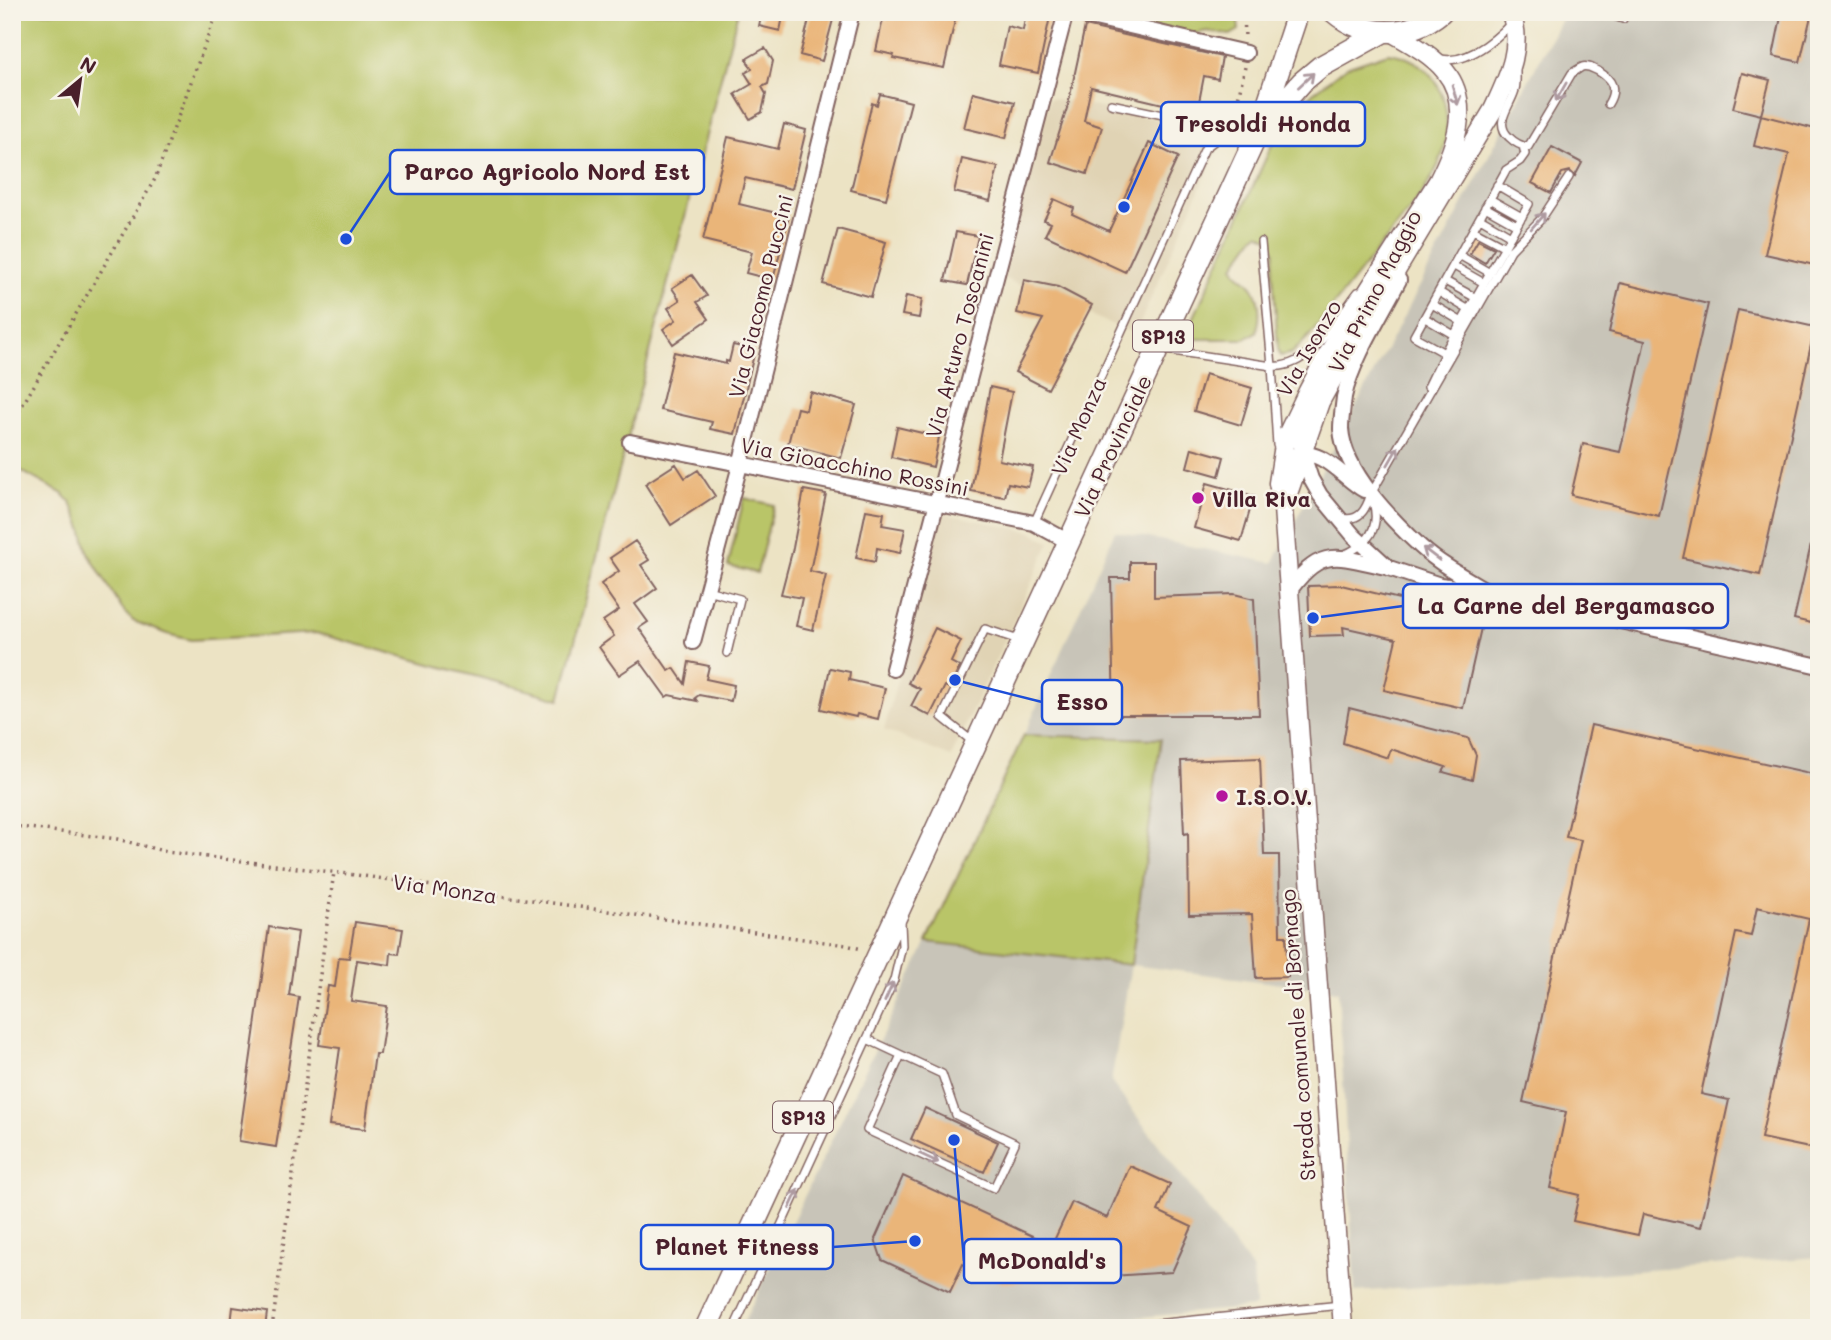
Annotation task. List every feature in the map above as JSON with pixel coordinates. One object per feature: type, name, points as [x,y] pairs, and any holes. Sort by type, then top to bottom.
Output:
[{"type":"main road","name":"Via Provinciale","points":[[1023,641],[1257,134],[1298,12]]},
{"type":"main road","points":[[1334,12],[1366,30],[1387,32]]},
{"type":"main road","name":"SP13","points":[[1387,32],[1422,24],[1441,12]]},
{"type":"main road","name":"Via Provinciale","points":[[1257,134],[1302,82],[1320,67],[1387,32]]},
{"type":"main road","name":"SP13","points":[[706,1328],[1023,641]]},
{"type":"street","name":"Via Giacomo Puccini","points":[[693,642],[740,465],[852,12]]},
{"type":"street","points":[[1068,12],[1246,54]]},
{"type":"street","name":"Via Arturo Toscanini","points":[[893,669],[1068,12]]},
{"type":"street","points":[[1283,508],[1320,402],[1352,344],[1472,149],[1507,80],[1516,50],[1515,15]]},
{"type":"street","name":"Via Isonzo","points":[[1298,740],[1279,475],[1285,439],[1331,349],[1452,154],[1460,119],[1458,103],[1445,71],[1430,57],[1387,32]]},
{"type":"street","name":"Via Primo Maggio","points":[[1472,149],[1368,341],[1345,394],[1341,429],[1350,462],[1371,494],[1421,547],[1449,568],[1488,591]]},
{"type":"street","points":[[1302,453],[1297,437],[1331,349]]},
{"type":"street","name":"Via Gioacchino Rossini","points":[[630,442],[1034,523],[1069,542]]},
{"type":"street","points":[[1279,475],[1287,459],[1302,453]]},
{"type":"street","name":"Via Primo Maggio","points":[[1371,494],[1322,459],[1302,453],[1315,488],[1337,517],[1389,568]]},
{"type":"street","points":[[1288,593],[1312,564],[1339,557]]},
{"type":"street","name":"Via Primo Maggio","points":[[1339,557],[1389,568],[1440,585],[1488,591],[1819,666]]},
{"type":"street","name":"Strada comunale di Bornago","points":[[1298,740],[1343,1328]]},
{"type":"lane","points":[[1604,12],[1623,19]]},
{"type":"lane","points":[[1430,57],[1459,60],[1480,48],[1515,15]]},
{"type":"lane","points":[[1516,50],[1516,90],[1501,123],[1503,131],[1513,141],[1528,147],[1572,73],[1581,67],[1587,66],[1607,76],[1613,83],[1613,95],[1608,104]]},
{"type":"lane","points":[[1111,104],[1257,134]]},
{"type":"lane","name":"Via Monza","points":[[1034,523],[1205,148],[1230,129]]},
{"type":"lane","points":[[1448,355],[1414,336],[1506,170],[1520,161],[1525,153],[1523,146]]},
{"type":"lane","points":[[1337,517],[1348,519],[1362,514],[1407,432],[1413,413],[1511,250],[1542,218],[1569,177]]},
{"type":"lane","points":[[1448,355],[1454,335],[1529,204],[1497,185]]},
{"type":"lane","points":[[1490,199],[1522,217]]},
{"type":"lane","points":[[1485,207],[1517,225]]},
{"type":"lane","points":[[1479,218],[1511,236]]},
{"type":"lane","points":[[1157,348],[1272,366],[1297,362],[1315,349],[1408,228]]},
{"type":"lane","points":[[1473,230],[1505,247]]},
{"type":"lane","points":[[1261,242],[1279,475]]},
{"type":"lane","points":[[1459,255],[1490,273]]},
{"type":"lane","points":[[1454,266],[1484,283]]},
{"type":"lane","points":[[1445,281],[1476,298]]},
{"type":"lane","points":[[1439,292],[1469,310]]},
{"type":"lane","points":[[1432,304],[1462,322]]},
{"type":"lane","points":[[1425,318],[1454,335]]},
{"type":"lane","points":[[1339,557],[1362,544],[1374,531],[1377,514],[1371,494]]},
{"type":"lane","points":[[707,590],[740,599],[727,653]]},
{"type":"lane","points":[[975,744],[942,717],[985,629],[1023,641]]},
{"type":"lane","points":[[734,1328],[894,980],[902,946],[900,905]]},
{"type":"lane","points":[[867,1040],[901,1055],[942,1074],[956,1115],[1015,1143],[994,1188],[867,1130],[901,1055]]},
{"type":"lane","points":[[1116,1328],[1341,1305]]},
{"type":"lane","points":[[741,1314],[745,1328]]},
{"type":"path","points":[[12,423],[155,179],[217,12]]},
{"type":"path","points":[[1230,129],[1240,97],[1246,54],[1244,12]]},
{"type":"path","name":"Via Monza","points":[[12,826],[117,839],[167,852],[334,872],[846,945],[878,954]]},
{"type":"path","points":[[272,1328],[334,872]]},
{"type":"shaded area","points":[[1565,12],[1819,12],[1819,1257],[1355,1292],[1338,991],[1131,965],[1111,1082],[1253,1270],[1255,1307],[1017,1328],[741,1328],[927,942],[1131,964],[1161,739],[1024,735],[1115,531],[1273,563]]},
{"type":"shaded area","points":[[1050,98],[1225,132],[1135,334],[1003,278]]},
{"type":"shaded area","points":[[942,513],[1032,532],[1050,542],[951,757],[884,730]]},
{"type":"green space","points":[[12,12],[738,12],[560,699],[316,633],[191,640],[133,621],[122,609],[89,554],[80,522],[70,501],[63,494],[12,466]]},
{"type":"green space","points":[[1086,12],[1237,12],[1239,30],[1230,35],[1207,31],[1189,35]]},
{"type":"green space","points":[[1388,53],[1409,59],[1427,71],[1440,89],[1445,104],[1445,145],[1435,173],[1418,200],[1309,336],[1292,353],[1280,356],[1278,349],[1273,272],[1275,252],[1270,239],[1259,233],[1234,266],[1238,274],[1253,288],[1258,299],[1256,332],[1245,339],[1184,339],[1279,129],[1313,93],[1346,67]]},
{"type":"green space","points":[[744,498],[774,505],[757,573],[728,566]]},
{"type":"green space","points":[[1024,735],[1161,739],[1131,965],[927,942]]},
{"type":"building","points":[[762,12],[784,12],[780,31],[759,26]]},
{"type":"building","points":[[811,12],[835,12],[822,61],[800,55]]},
{"type":"building","points":[[888,12],[957,12],[944,68],[893,58],[894,55],[876,51],[883,19],[888,20]]},
{"type":"building","points":[[1026,12],[1051,12],[1038,73],[999,65],[1007,26],[1023,30]]},
{"type":"building","points":[[1782,12],[1812,12],[1800,62],[1773,56]]},
{"type":"building","points":[[1085,26],[1222,57],[1218,79],[1204,76],[1197,112],[1091,87],[1084,121],[1102,127],[1087,174],[1050,162],[1068,105]]},
{"type":"building","points":[[765,48],[773,61],[768,84],[762,87],[766,94],[762,112],[750,119],[735,94],[752,84],[745,73],[752,69],[746,59]]},
{"type":"building","points":[[1742,73],[1770,80],[1761,115],[1733,108]]},
{"type":"building","points":[[973,92],[1015,102],[1006,138],[964,128]]},
{"type":"building","points":[[880,94],[911,102],[886,199],[851,190],[872,103],[877,105]]},
{"type":"building","points":[[1761,115],[1819,130],[1819,266],[1765,254],[1789,154],[1754,146]]},
{"type":"building","points":[[784,124],[806,130],[792,189],[745,178],[739,204],[789,216],[773,280],[746,273],[752,252],[703,240],[728,137],[778,149]]},
{"type":"building","points":[[1149,143],[1178,157],[1125,272],[1045,235],[1051,223],[1044,220],[1054,199],[1074,208],[1072,214],[1109,231]]},
{"type":"building","points":[[1552,147],[1582,163],[1575,176],[1570,171],[1562,173],[1551,193],[1532,183]]},
{"type":"building","points":[[962,159],[998,167],[990,201],[954,192]]},
{"type":"building","points":[[838,229],[886,242],[871,297],[823,284]]},
{"type":"building","points":[[956,232],[978,236],[967,285],[945,281]]},
{"type":"building","points":[[1478,240],[1494,248],[1485,263],[1470,254]]},
{"type":"building","points":[[692,275],[707,296],[697,302],[709,319],[673,344],[663,329],[676,320],[668,308],[680,300],[672,288]]},
{"type":"building","points":[[1024,280],[1058,287],[1092,305],[1048,389],[1015,372],[1043,319],[1017,313]]},
{"type":"building","points":[[1620,283],[1708,304],[1659,516],[1571,495],[1583,444],[1620,452],[1645,341],[1609,332]]},
{"type":"building","points":[[906,296],[922,299],[919,318],[902,315]]},
{"type":"building","points":[[1738,310],[1815,327],[1760,575],[1683,558]]},
{"type":"building","points":[[733,345],[755,350],[735,434],[710,429],[712,422],[660,410],[674,352],[726,364],[726,361],[729,362]]},
{"type":"building","points":[[1205,374],[1252,388],[1241,425],[1194,411]]},
{"type":"building","points":[[990,387],[1012,392],[999,460],[1033,467],[1028,487],[1008,483],[1005,497],[971,491]]},
{"type":"building","points":[[810,392],[856,405],[841,458],[788,444],[797,408],[806,410]]},
{"type":"building","points":[[897,427],[939,437],[933,467],[891,457]]},
{"type":"building","points":[[1192,448],[1224,457],[1219,476],[1187,467]]},
{"type":"building","points":[[676,464],[685,478],[698,470],[715,496],[671,525],[645,484]]},
{"type":"building","name":"Villa Riva","points":[[1207,483],[1254,496],[1241,541],[1194,528]]},
{"type":"building","points":[[804,490],[826,494],[810,571],[826,575],[813,630],[796,626],[802,598],[781,594]]},
{"type":"building","points":[[866,510],[884,513],[882,525],[905,529],[900,553],[877,548],[875,562],[856,558]]},
{"type":"building","points":[[1813,536],[1819,536],[1819,625],[1794,619]]},
{"type":"building","points":[[635,541],[649,560],[641,565],[657,588],[635,604],[648,622],[639,628],[669,671],[674,668],[685,684],[689,662],[709,666],[706,679],[734,685],[731,701],[699,695],[695,698],[697,701],[669,695],[666,697],[640,661],[619,675],[599,647],[614,636],[603,621],[619,610],[601,584],[619,571],[610,558]]},
{"type":"building","points":[[1130,562],[1154,562],[1154,597],[1234,594],[1254,599],[1259,715],[1114,715],[1111,578],[1130,578]]},
{"type":"building","points":[[1341,585],[1483,619],[1463,708],[1384,690],[1396,639],[1343,627],[1344,635],[1310,636],[1308,586]]},
{"type":"building","points":[[935,628],[961,641],[951,662],[960,667],[949,688],[945,686],[930,716],[911,706],[920,689],[908,683]]},
{"type":"building","points":[[830,668],[850,672],[849,680],[885,688],[878,719],[821,709]]},
{"type":"building","points":[[1349,708],[1468,738],[1476,755],[1472,780],[1443,772],[1446,767],[1391,749],[1388,758],[1343,743]]},
{"type":"building","points":[[1591,725],[1819,775],[1819,1150],[1761,1138],[1809,919],[1757,907],[1751,936],[1736,933],[1701,1094],[1729,1100],[1701,1227],[1643,1214],[1638,1235],[1573,1221],[1579,1195],[1550,1188],[1566,1112],[1523,1102],[1581,840],[1566,837]]},
{"type":"building","points":[[1260,758],[1264,855],[1279,855],[1280,936],[1286,936],[1288,977],[1256,978],[1252,914],[1189,915],[1188,833],[1184,834],[1181,761]]},
{"type":"building","points":[[355,922],[403,929],[399,954],[391,953],[390,965],[357,960],[351,1001],[387,1006],[380,1054],[375,1054],[365,1129],[329,1125],[340,1048],[319,1045],[328,986],[335,987],[339,957],[349,958]]},
{"type":"building","points":[[269,927],[298,932],[289,995],[299,997],[276,1147],[239,1141]]},
{"type":"building","points":[[925,1108],[998,1142],[984,1172],[911,1139]]},
{"type":"building","points":[[1130,1166],[1170,1184],[1158,1211],[1192,1227],[1172,1272],[1003,1283],[963,1264],[950,1292],[882,1260],[875,1239],[903,1176],[1052,1245],[1072,1202],[1107,1218]]},
{"type":"building","points":[[233,1307],[267,1312],[265,1328],[231,1324]]},
{"type":"place","name":"Tresoldi Honda","points":[[1124,207]]},
{"type":"place","name":"Parco Agricolo Nord Est","points":[[346,239]]},
{"type":"place","name":"Villa Riva","points":[[1198,498]]},
{"type":"place","name":"La Carne del Bergamasco","points":[[1313,618]]},
{"type":"place","name":"Esso","points":[[955,680]]},
{"type":"place","name":"I.S.O.V.","points":[[1222,796]]},
{"type":"place","name":"McDonald's","points":[[954,1140]]},
{"type":"place","name":"Planet Fitness","points":[[915,1241]]}]
